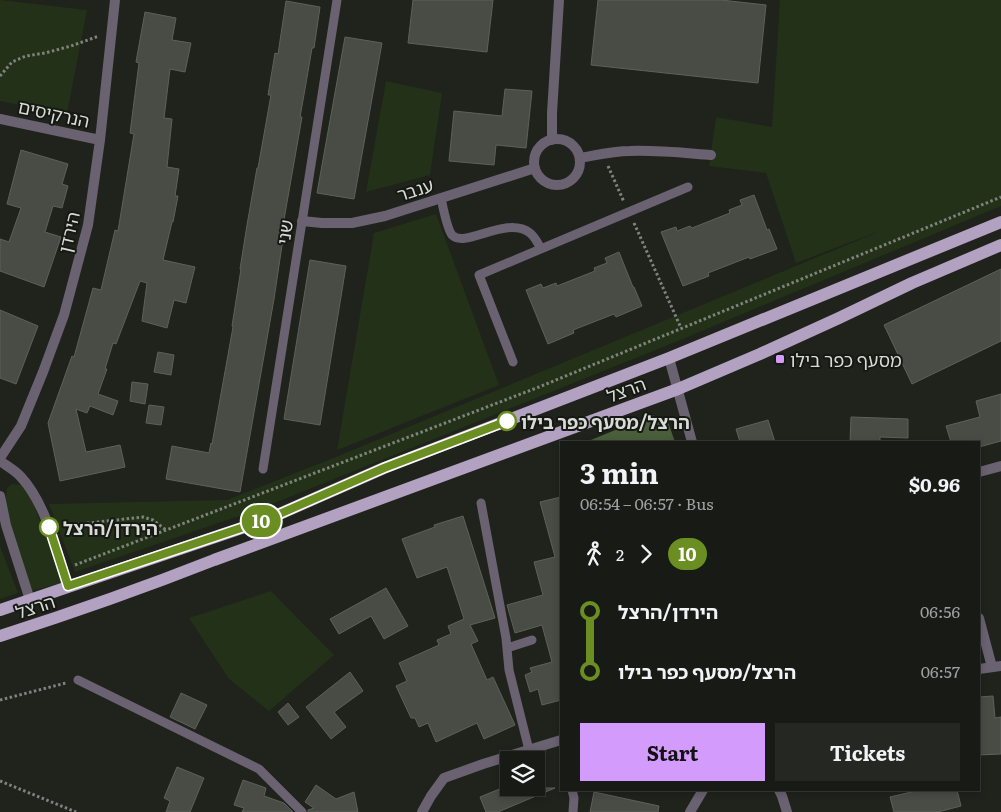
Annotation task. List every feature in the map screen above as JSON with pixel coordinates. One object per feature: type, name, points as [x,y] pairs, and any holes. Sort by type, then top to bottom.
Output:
[{"type":"main road","name":"הרצל","points":[[0,610],[268,519],[384,468],[669,358],[1001,222]]},
{"type":"main road","name":"הרצל","points":[[0,636],[149,585],[678,389],[795,338],[912,283],[1001,245]]},
{"type":"street","name":"הירדן","points":[[0,459],[22,426],[64,315],[88,225],[100,140],[115,0]]},
{"type":"street","points":[[552,140],[559,0]]},
{"type":"street","name":"הנרקיסים","points":[[0,119],[100,140]]},
{"type":"street","points":[[560,139],[573,145],[578,151],[580,158],[578,174],[567,184],[559,186],[551,185],[541,179],[535,168],[534,161],[540,147],[552,140],[560,139]]},
{"type":"street","points":[[580,158],[629,151],[711,155]]},
{"type":"street","name":"ענבר","points":[[302,222],[352,223],[384,216],[535,168]]},
{"type":"street","points":[[669,358],[692,441]]},
{"type":"street","points":[[0,459],[21,477],[38,501],[49,527],[68,586]]},
{"type":"street","points":[[980,472],[1001,466]]},
{"type":"street","points":[[0,496],[6,525],[30,600]]},
{"type":"street","points":[[980,621],[996,667],[980,669]]},
{"type":"street","points":[[422,812],[444,778],[560,740]]},
{"type":"street","points":[[690,812],[702,791]]},
{"type":"street","points":[[780,791],[787,812]]},
{"type":"lane","name":"שני","points":[[263,469],[337,0]]},
{"type":"lane","points":[[513,362],[479,275],[688,187]]},
{"type":"lane","points":[[441,198],[449,228],[455,237],[466,239],[502,228],[517,227],[532,234],[541,249]]},
{"type":"lane","points":[[482,503],[507,648],[509,670],[529,750]]},
{"type":"lane","points":[[507,648],[532,640]]},
{"type":"lane","points":[[78,680],[259,768],[302,812]]},
{"type":"lane","points":[[572,791],[573,812]]},
{"type":"path","points":[[0,76],[12,62],[26,56],[71,46],[111,31]]},
{"type":"path","points":[[603,154],[681,328]]},
{"type":"path","points":[[63,569],[539,387],[1001,197]]},
{"type":"path","points":[[49,527],[143,517],[153,520],[167,530]]},
{"type":"path","points":[[0,700],[78,680]]},
{"type":"path","points":[[0,781],[76,812]]},
{"type":"green space","points":[[0,0],[87,10],[67,114],[0,101]]},
{"type":"green space","points":[[780,0],[1001,0],[1001,206],[673,343],[257,510],[75,572],[49,504],[227,500],[336,457],[885,229],[796,263],[766,173],[709,166],[716,117],[772,127]]},
{"type":"green space","points":[[386,81],[442,93],[430,175],[366,192]]},
{"type":"green space","points":[[436,214],[499,385],[337,450],[374,233]]},
{"type":"green space","points":[[652,415],[668,422],[675,441],[588,441]]},
{"type":"green space","points":[[12,484],[22,485],[34,505],[63,583],[31,591],[5,504],[7,488]]},
{"type":"green space","points":[[0,546],[18,593],[0,599]]},
{"type":"green space","points":[[271,591],[334,655],[269,711],[229,679],[189,618]]},
{"type":"building","points":[[413,0],[493,0],[487,52],[408,43]]},
{"type":"building","points":[[598,0],[721,0],[766,5],[758,83],[591,65]]},
{"type":"building","points":[[286,1],[320,7],[282,231],[284,232],[274,299],[240,492],[166,479],[172,446],[209,453],[212,444],[233,327],[247,225],[271,95],[268,95],[275,53],[278,54]]},
{"type":"building","points":[[145,12],[176,18],[172,40],[191,43],[185,72],[170,69],[164,118],[172,119],[167,167],[179,169],[175,196],[178,196],[163,260],[195,267],[186,303],[174,300],[167,328],[142,321],[147,283],[140,281],[116,344],[113,343],[105,369],[107,369],[98,394],[118,401],[113,415],[90,406],[87,413],[76,409],[86,452],[120,445],[125,467],[60,481],[48,423],[72,356],[74,357],[93,288],[101,290],[115,230],[118,231],[134,134],[130,133],[139,63],[136,62]]},
{"type":"building","points":[[345,37],[382,43],[354,199],[317,193]]},
{"type":"building","points":[[505,89],[532,91],[526,148],[496,145],[494,165],[449,161],[454,111],[502,116]]},
{"type":"building","points":[[21,150],[68,164],[62,184],[68,186],[62,208],[53,206],[45,232],[61,237],[44,287],[0,271],[0,239],[9,242],[21,208],[7,204]]},
{"type":"building","points":[[754,195],[767,230],[769,229],[777,249],[750,259],[749,257],[708,273],[709,276],[683,286],[661,232],[676,227],[677,231],[690,226],[692,228],[730,213],[729,210],[742,205],[740,200]]},
{"type":"building","points":[[619,252],[642,306],[616,317],[614,314],[573,330],[574,333],[548,344],[526,290],[541,284],[543,288],[556,283],[557,286],[595,271],[594,268],[607,263],[605,258]]},
{"type":"building","points":[[310,260],[346,266],[320,425],[284,419]]},
{"type":"building","points":[[1001,269],[1001,341],[912,384],[884,325]]},
{"type":"building","points":[[0,310],[38,326],[16,384],[0,378]]},
{"type":"building","points":[[158,352],[174,355],[171,375],[154,372]]},
{"type":"building","points":[[132,382],[148,384],[145,404],[130,401]]},
{"type":"building","points":[[1001,394],[1001,441],[980,447],[980,441],[951,441],[946,426],[980,417],[976,401]]},
{"type":"building","points":[[149,405],[164,407],[161,425],[146,423]]},
{"type":"building","points":[[851,417],[908,419],[908,438],[880,437],[880,441],[850,441]]},
{"type":"building","points":[[768,420],[775,441],[740,441],[736,429]]},
{"type":"building","points":[[560,497],[560,700],[542,705],[538,689],[530,692],[525,675],[532,672],[530,668],[552,662],[542,625],[515,633],[507,605],[543,595],[534,562],[555,557],[540,502]]},
{"type":"building","points":[[463,516],[495,618],[470,625],[478,641],[471,644],[487,680],[493,677],[515,725],[484,739],[477,723],[436,742],[428,723],[419,727],[415,718],[411,718],[396,686],[407,681],[399,663],[439,645],[437,640],[451,634],[448,626],[464,619],[447,567],[417,578],[402,539],[435,527],[434,525]]},
{"type":"building","points":[[386,588],[408,626],[384,639],[371,616],[339,634],[330,619]]},
{"type":"building","points":[[350,672],[363,691],[334,712],[346,727],[331,739],[306,707]]},
{"type":"building","points":[[181,693],[207,705],[195,729],[170,717]]},
{"type":"building","points":[[993,696],[995,718],[1001,717],[1001,754],[980,755],[980,697]]},
{"type":"building","points":[[288,703],[299,717],[288,725],[278,712]]},
{"type":"building","points":[[177,767],[204,778],[190,812],[166,812],[170,801],[164,798]]},
{"type":"building","points":[[243,780],[266,788],[264,796],[284,803],[293,812],[242,812],[244,808],[234,805]]},
{"type":"building","points":[[316,785],[336,799],[354,792],[358,812],[308,812],[308,810],[314,808],[305,802]]},
{"type":"building","points":[[545,788],[555,788],[545,792]]},
{"type":"building","points":[[500,789],[500,796],[536,796],[498,812],[486,812],[480,797]]},
{"type":"building","points":[[916,791],[957,791],[961,806],[938,812],[894,812],[890,797]]},
{"type":"building","points":[[594,792],[659,806],[658,812],[590,812]]},
{"type":"bus line","name":"10","points":[[49,527],[68,586],[268,519],[384,468],[507,421]]},
{"type":"place","name":"מסעף כפר בילו","points":[[780,359]]},
{"type":"place","name":"הרצל/מסעף כפר בילו","points":[[507,421]]},
{"type":"place","name":"הירדן/הרצל","points":[[49,527]]}]
